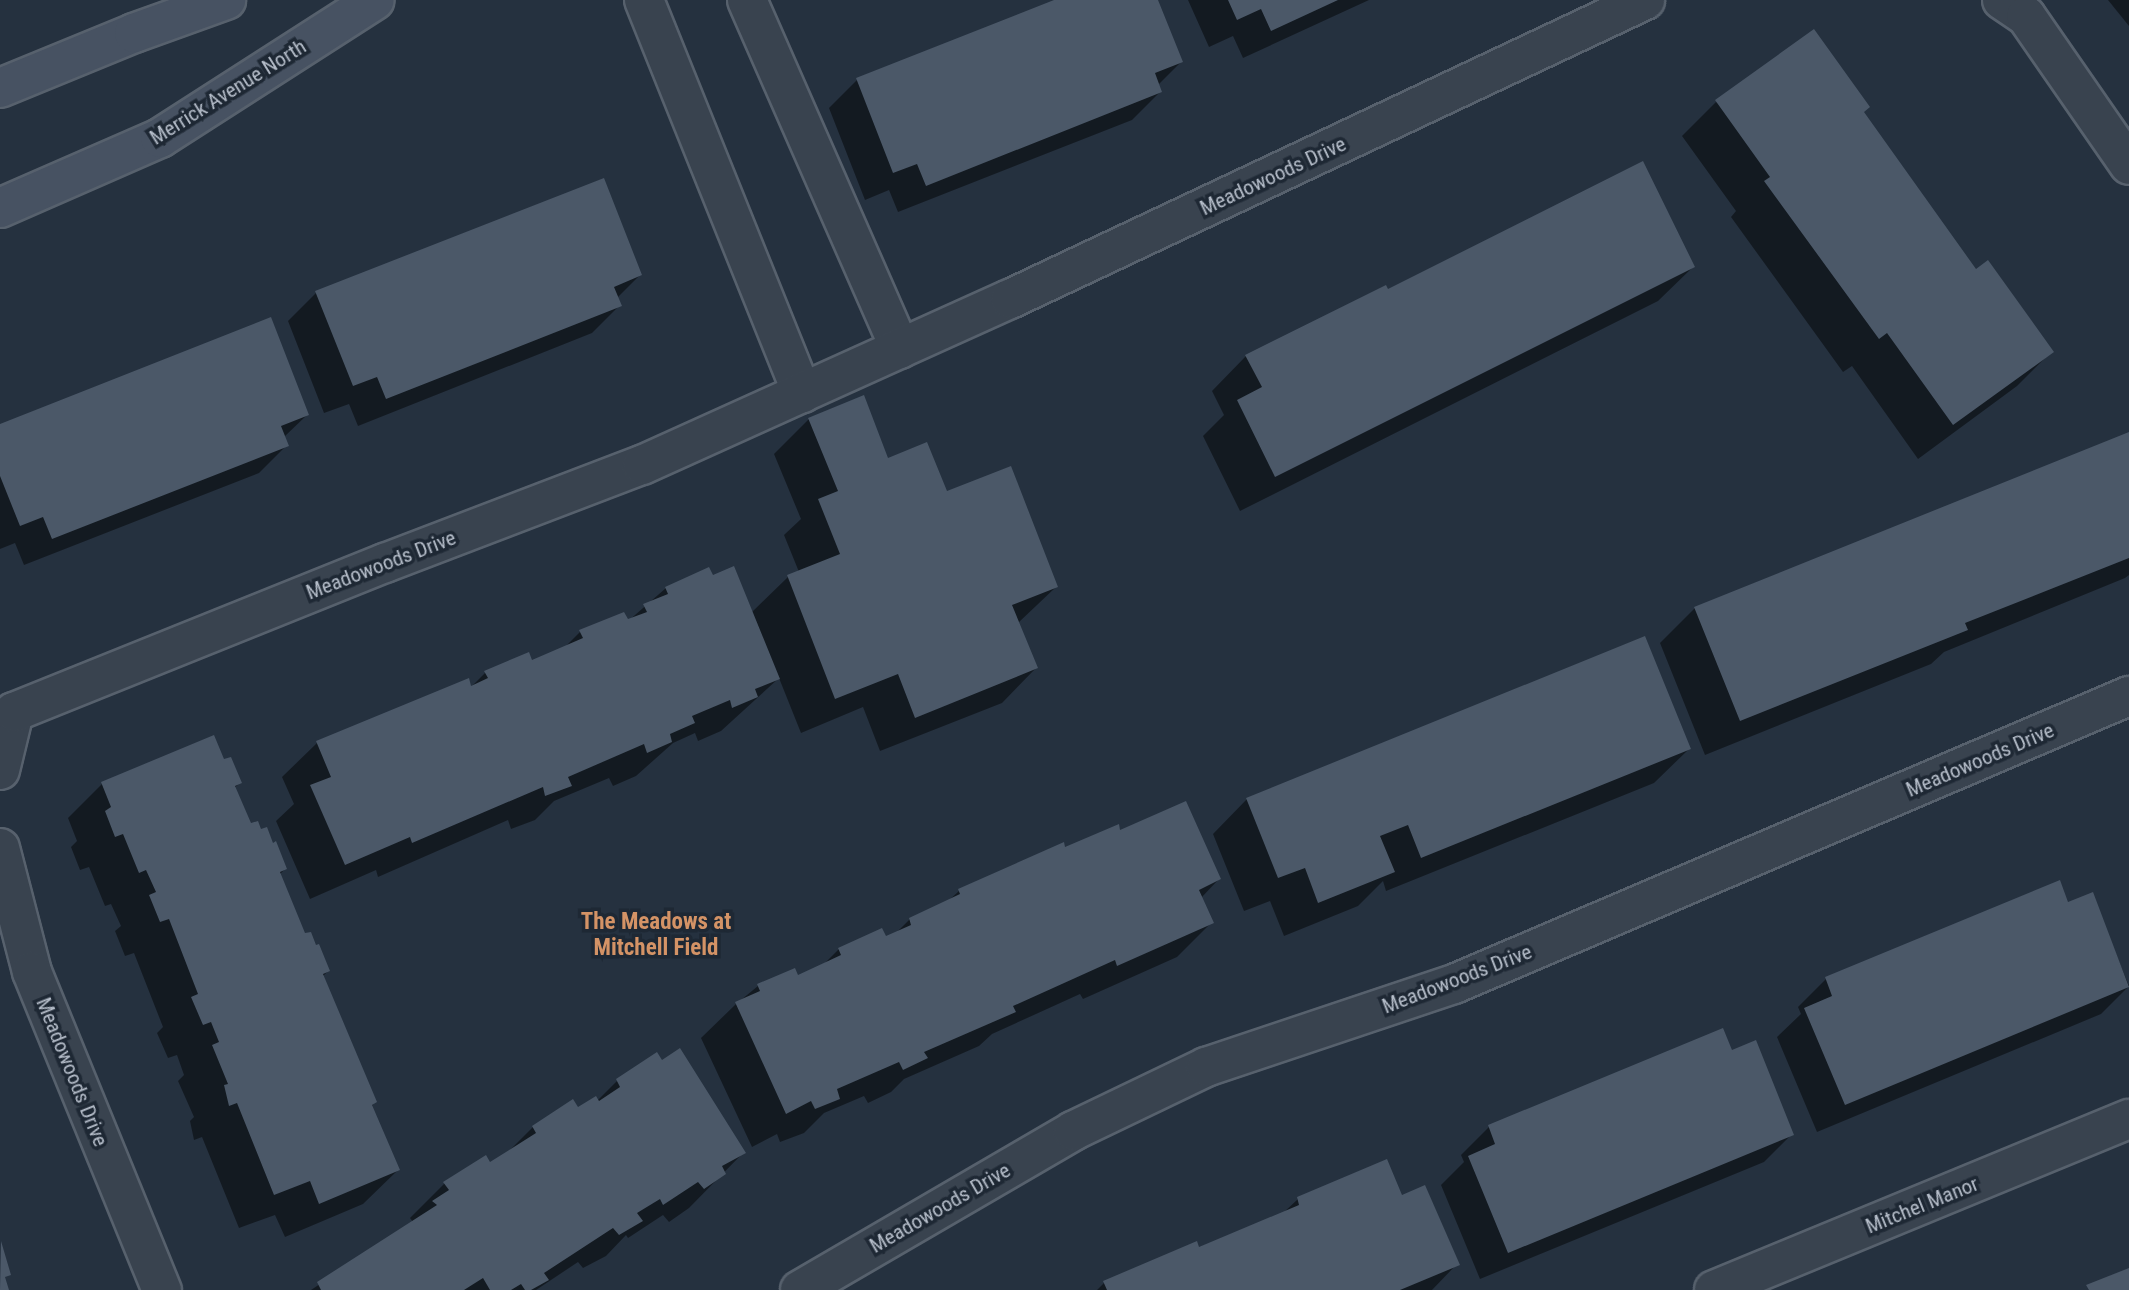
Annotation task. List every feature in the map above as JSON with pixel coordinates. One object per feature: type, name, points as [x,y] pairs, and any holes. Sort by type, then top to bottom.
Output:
[{"type":"main road","points":[[0,88],[134,33],[226,0]]},
{"type":"main road","name":"Merrick Avenue North","points":[[0,208],[160,138],[375,0]]},
{"type":"street","points":[[644,0],[802,393]]},
{"type":"street","points":[[747,0],[900,349]]},
{"type":"street","name":"Meadowoods Drive","points":[[0,770],[14,712],[385,562],[642,465],[900,349],[1645,0]]},
{"type":"street","points":[[2002,0],[2026,16],[2129,165]]},
{"type":"street","name":"Meadowoods Drive","points":[[800,1290],[1073,1131],[1206,1067],[1454,984],[2129,696]]},
{"type":"street","name":"Meadowoods Drive","points":[[0,848],[32,972],[162,1290]]},
{"type":"street","name":"Mitchel Manor","points":[[1714,1290],[2129,1119]]},
{"type":"building","points":[[1054,0],[1158,0],[1183,62],[1155,73],[1162,92],[926,186],[917,164],[893,173],[856,78]]},
{"type":"building","points":[[1228,0],[1338,0],[1271,31],[1261,9],[1237,20]]},
{"type":"building","points":[[1814,29],[1870,107],[1864,112],[1976,269],[1988,260],[2054,352],[1953,425],[1887,333],[1879,339],[1764,181],[1770,177],[1715,100]]},
{"type":"building","points":[[1643,161],[1695,267],[1275,477],[1237,400],[1262,387],[1245,355],[1386,285],[1388,289]]},
{"type":"building","points":[[604,178],[642,275],[614,287],[622,306],[386,399],[377,377],[353,386],[315,291]]},
{"type":"building","points":[[271,317],[309,415],[281,426],[289,446],[52,539],[43,517],[20,526],[0,476],[0,424]]},
{"type":"building","points":[[864,395],[888,458],[927,442],[947,491],[1011,466],[1058,587],[1012,605],[1038,668],[915,718],[898,674],[835,699],[787,575],[840,554],[818,499],[838,491],[808,418]]},
{"type":"building","points":[[2129,432],[2129,558],[1965,623],[1968,630],[1740,721],[1694,607]]},
{"type":"building","points":[[734,566],[780,679],[755,689],[758,697],[732,708],[730,700],[692,716],[695,723],[670,734],[672,742],[647,753],[644,744],[568,777],[572,786],[545,796],[543,787],[412,843],[410,837],[345,865],[310,785],[331,777],[316,741],[469,678],[471,686],[488,678],[484,671],[529,652],[532,660],[583,638],[579,630],[624,612],[628,619],[647,612],[643,604],[668,594],[665,587],[709,567],[713,575]]},
{"type":"building","points":[[1645,636],[1691,749],[1421,858],[1408,825],[1380,836],[1395,872],[1318,903],[1305,868],[1278,878],[1246,798]]},
{"type":"building","points":[[214,735],[224,759],[231,757],[242,783],[235,786],[251,823],[258,821],[261,829],[267,827],[273,843],[276,841],[287,869],[280,872],[305,933],[311,932],[316,945],[319,944],[330,971],[323,974],[377,1102],[372,1105],[400,1170],[319,1204],[310,1181],[274,1195],[237,1103],[229,1106],[224,1085],[228,1084],[212,1045],[219,1042],[211,1022],[203,1025],[191,997],[198,994],[169,919],[160,922],[149,895],[156,892],[146,870],[139,873],[123,834],[115,837],[105,811],[111,807],[101,782]]},
{"type":"building","points":[[1186,801],[1221,879],[1199,890],[1214,923],[1117,966],[1115,960],[1013,1006],[1016,1012],[924,1052],[928,1058],[903,1070],[899,1062],[837,1089],[840,1099],[815,1109],[811,1101],[786,1114],[735,1002],[760,991],[757,984],[795,968],[798,975],[841,955],[838,948],[882,928],[886,936],[911,925],[909,918],[960,894],[958,889],[1064,842],[1065,847],[1119,824],[1120,830]]},
{"type":"building","points":[[2060,880],[2068,902],[2093,892],[2129,987],[1845,1105],[1804,1008],[1832,996],[1825,977]]},
{"type":"building","points":[[1723,1028],[1732,1050],[1756,1040],[1794,1135],[1508,1253],[1468,1156],[1495,1144],[1488,1125]]},
{"type":"building","points":[[680,1048],[746,1153],[722,1166],[726,1174],[704,1189],[698,1182],[663,1205],[660,1199],[637,1213],[643,1221],[619,1235],[613,1228],[544,1273],[549,1280],[531,1290],[525,1290],[521,1284],[511,1290],[490,1290],[483,1278],[464,1290],[321,1290],[317,1282],[437,1205],[432,1201],[449,1190],[443,1182],[486,1155],[490,1162],[536,1133],[532,1126],[573,1099],[578,1107],[596,1096],[599,1101],[620,1087],[616,1079],[657,1052],[662,1060]]},
{"type":"building","points":[[1387,1159],[1402,1195],[1425,1185],[1460,1265],[1400,1290],[1107,1290],[1103,1281],[1197,1241],[1199,1247],[1299,1205],[1297,1197]]},
{"type":"building","points":[[1,1241],[11,1275],[5,1277],[9,1290],[0,1290]]},
{"type":"building","points":[[2129,1268],[2129,1290],[2089,1290],[2086,1285]]},
{"type":"district","name":"The Meadows at Mitchell Field","points":[[656,935]]}]
